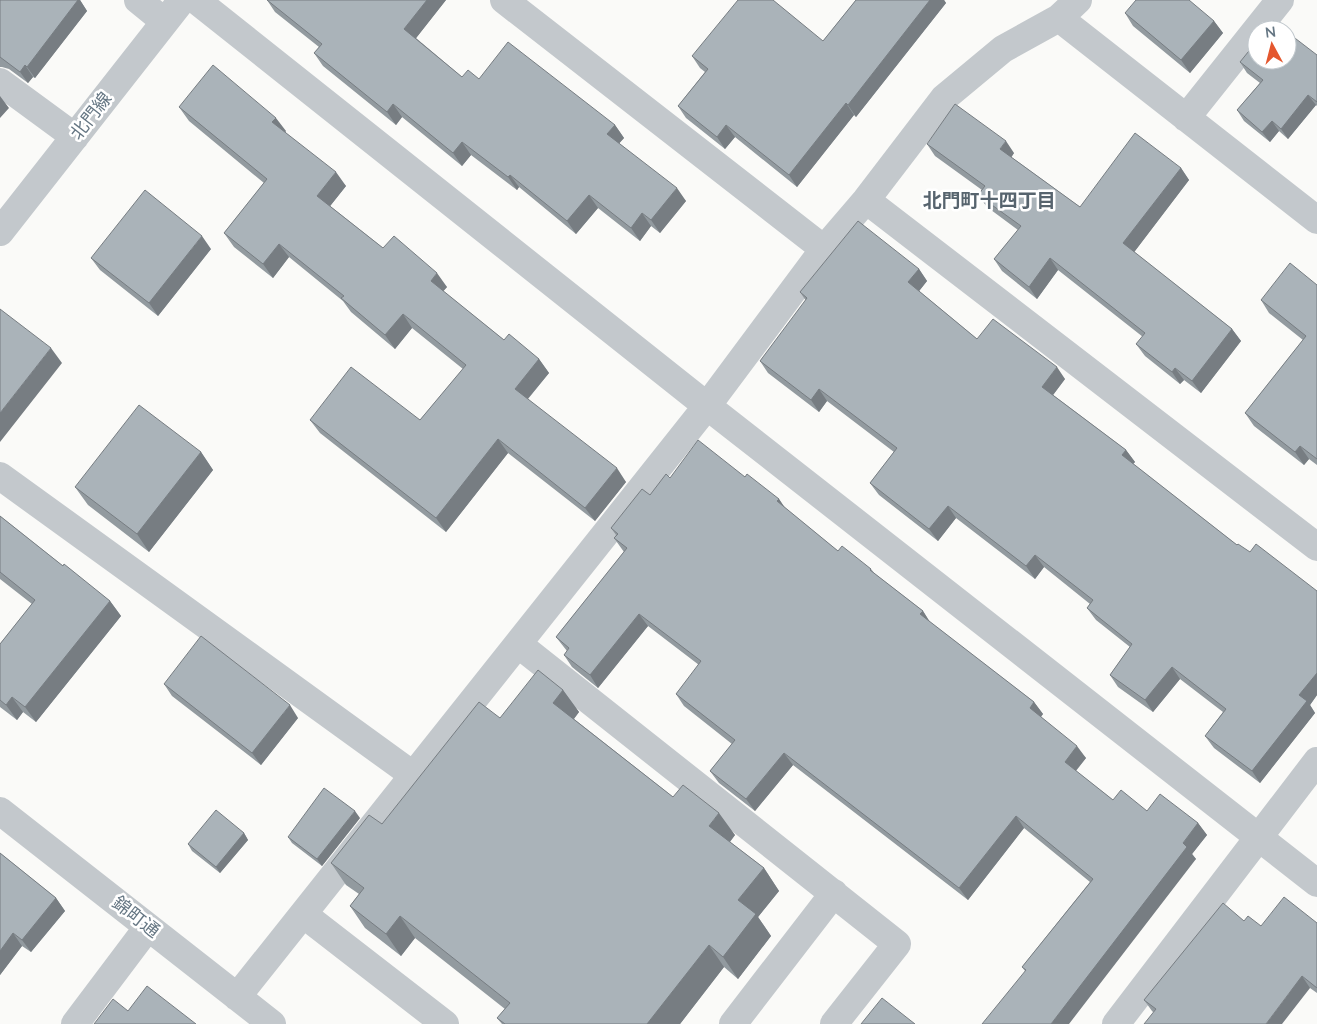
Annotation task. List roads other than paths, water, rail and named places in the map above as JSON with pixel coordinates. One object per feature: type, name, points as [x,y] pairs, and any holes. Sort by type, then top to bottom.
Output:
[{"type":"street","points":[[138,0],[165,22]]},
{"type":"street","name":"北門線","points":[[0,232],[182,0]]},
{"type":"street","points":[[196,0],[707,406],[1317,883]]},
{"type":"street","points":[[504,0],[824,249]]},
{"type":"street","points":[[1186,118],[1280,0]]},
{"type":"street","points":[[237,997],[707,406],[824,249],[866,200],[944,98],[1003,49],[1069,9],[1186,118],[1317,220]]},
{"type":"street","points":[[0,82],[74,137]]},
{"type":"street","points":[[866,200],[1317,547]]},
{"type":"street","points":[[0,476],[413,774]]},
{"type":"street","points":[[518,644],[897,944],[834,1024]]},
{"type":"street","points":[[1116,1024],[1317,761]]},
{"type":"street","name":"錦町通","points":[[2,817],[148,927],[272,1024]]},
{"type":"street","points":[[733,1024],[834,893]]},
{"type":"street","points":[[303,914],[445,1024]]},
{"type":"street","points":[[76,1024],[148,927]]},
{"type":"district","name":"北門町十四丁目","points":[[989,200]]}]
